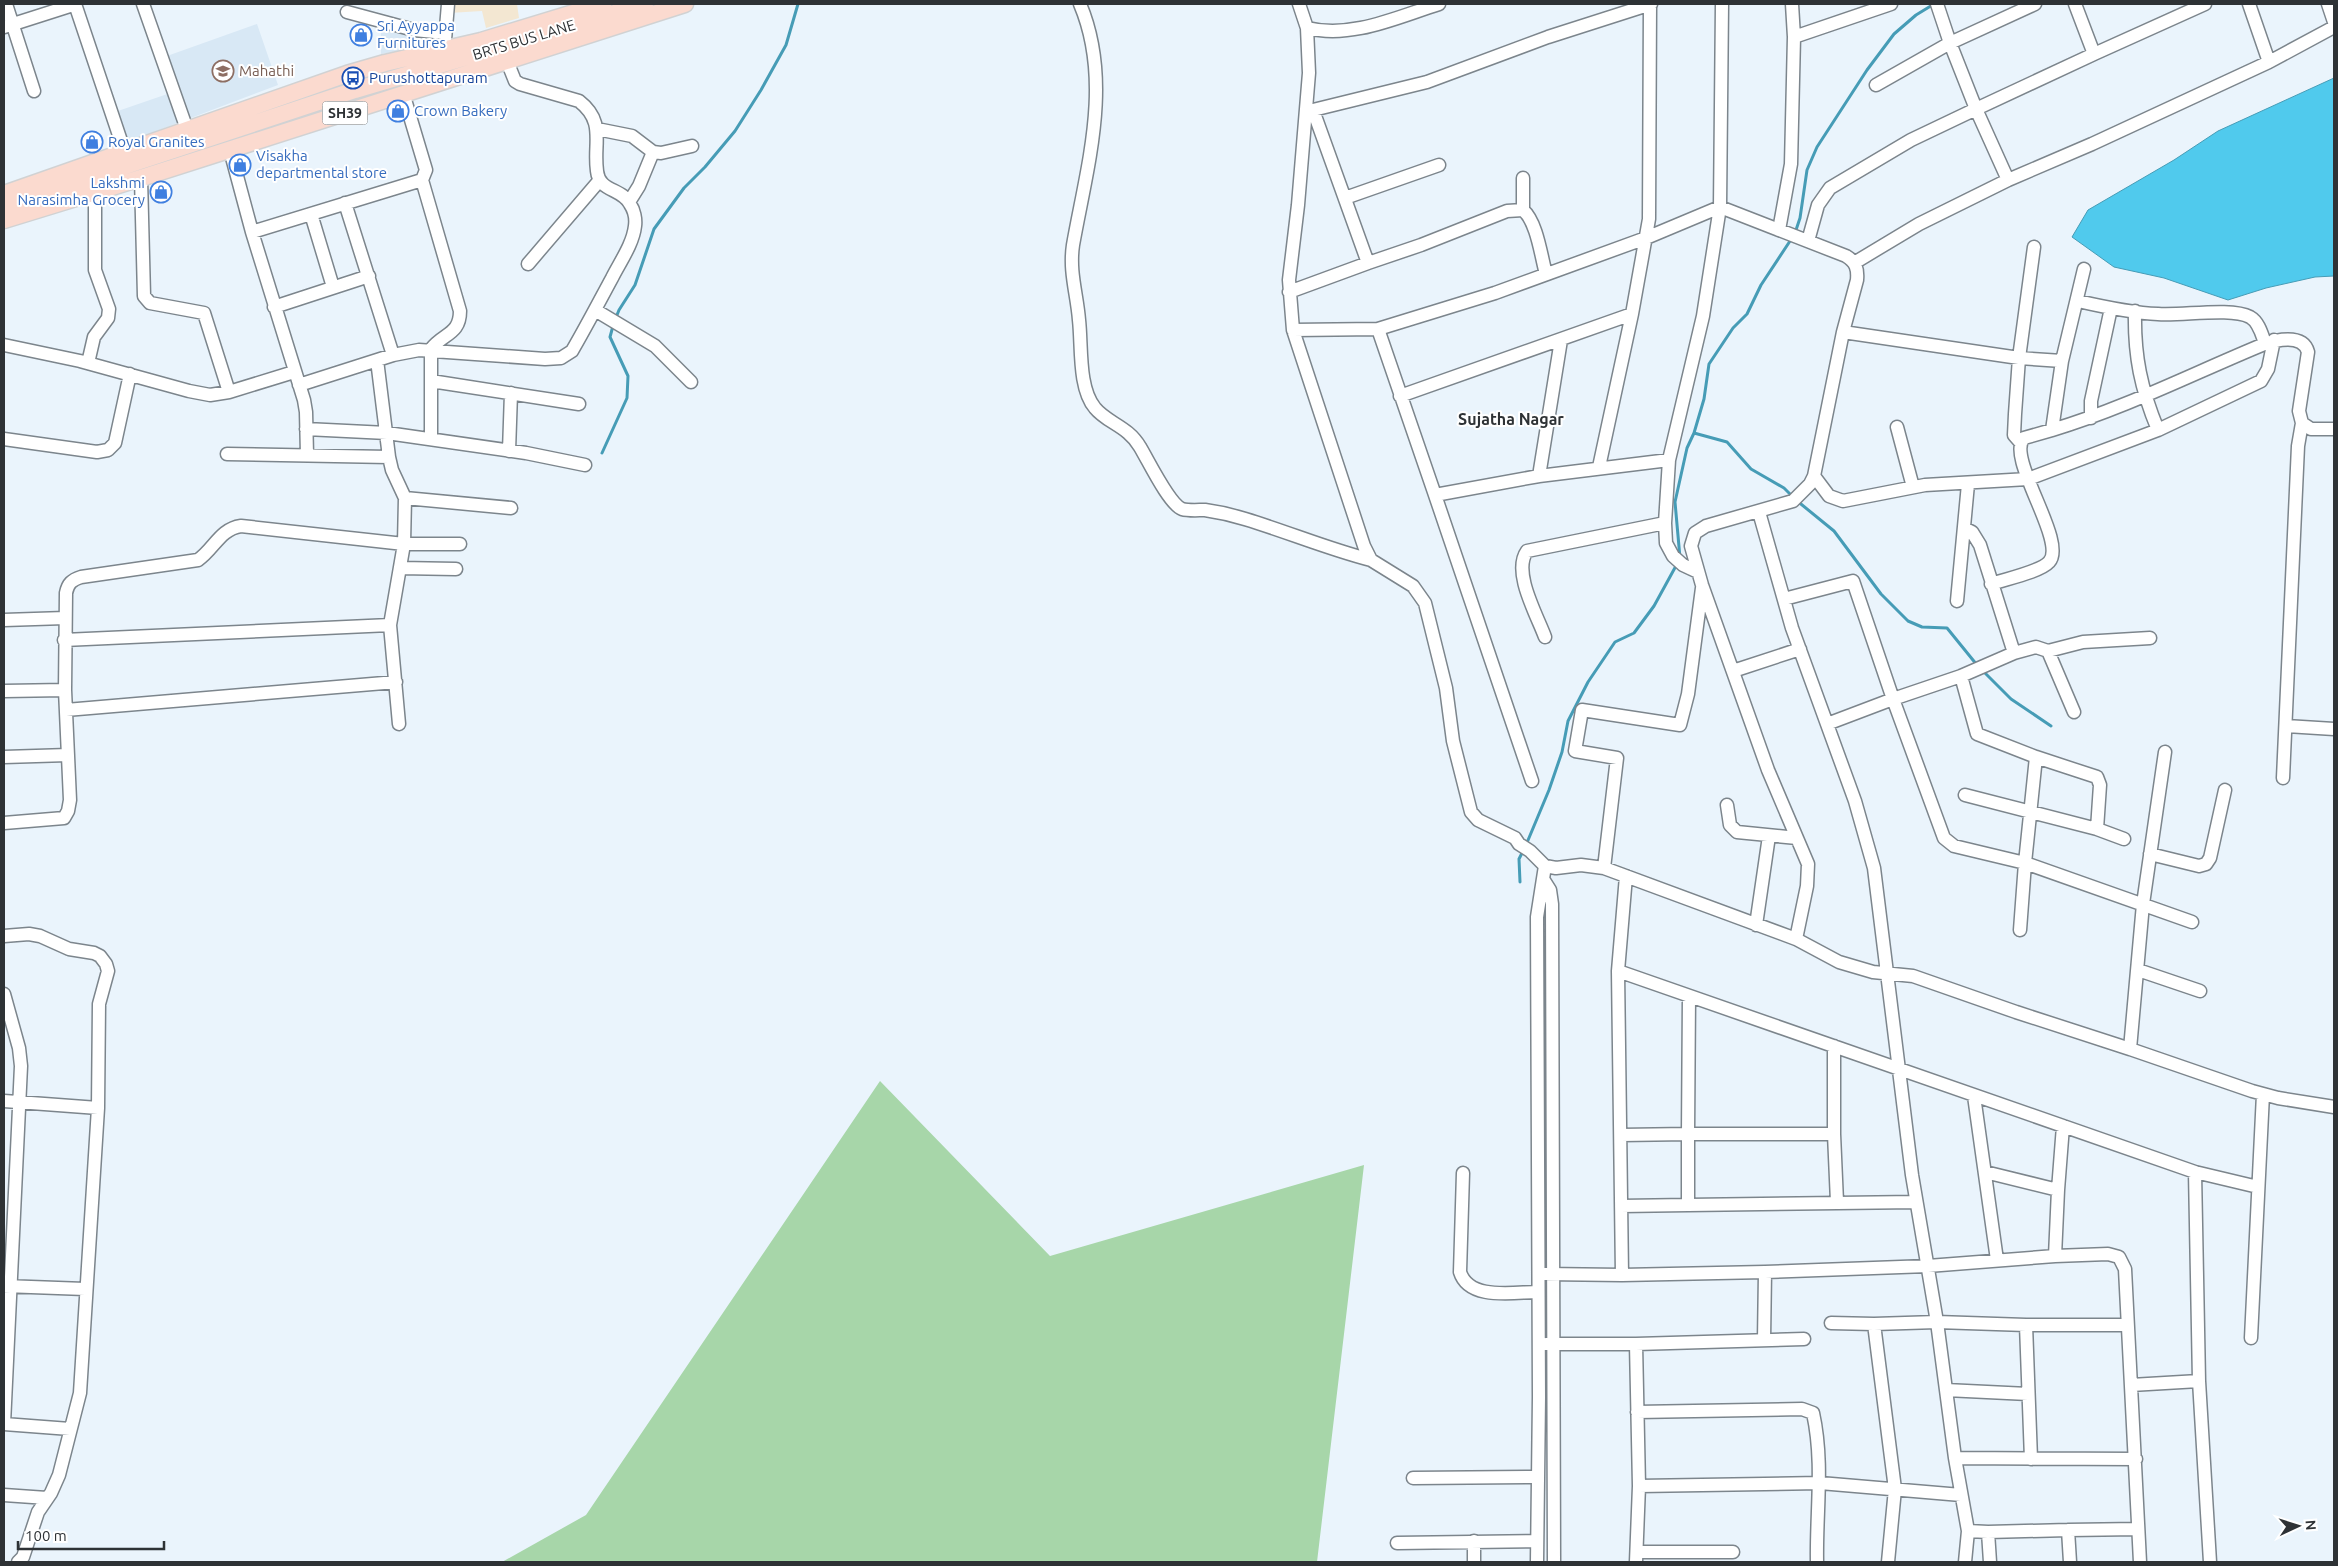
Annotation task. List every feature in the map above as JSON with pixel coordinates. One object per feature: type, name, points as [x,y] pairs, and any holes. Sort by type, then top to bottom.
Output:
[{"type":"main road","name":"SH39","points":[[4,220],[141,178],[192,145],[347,74],[480,41],[603,4]]},
{"type":"main road","name":"BRTS BUS LANE","points":[[4,206],[356,90],[646,4]]},
{"type":"main road","name":"SH39","points":[[4,194],[125,153],[192,145],[230,150],[685,4]]},
{"type":"street","points":[[6,4],[8,26],[34,91]]},
{"type":"street","points":[[8,26],[75,4],[125,153]]},
{"type":"street","points":[[143,4],[192,145]]},
{"type":"street","points":[[444,50],[448,4]]},
{"type":"street","points":[[1080,4],[1090,30],[1096,120],[1073,248],[1072,280],[1079,319],[1082,369],[1088,395],[1094,408],[1118,424],[1138,443],[1172,500],[1181,508],[1218,512],[1245,519],[1336,551],[1371,560],[1413,586],[1425,604],[1446,688],[1452,741],[1470,807],[1478,820],[1515,838],[1545,866],[1556,868],[1581,865],[1604,868],[1796,939],[1839,962],[1873,972],[1913,976],[2263,1094],[2334,1107]]},
{"type":"street","points":[[1299,4],[1307,28],[1310,111],[1289,292],[1293,330],[1364,546],[1371,560]]},
{"type":"street","points":[[1307,28],[1324,32],[1351,30],[1407,8],[1439,4]]},
{"type":"street","points":[[1310,111],[1427,82],[1548,37],[1651,4],[1651,192],[1646,238],[1632,314],[1599,467]]},
{"type":"street","points":[[1698,572],[1673,556],[1666,543],[1665,523],[1669,460],[1703,316],[1720,207],[1722,4]]},
{"type":"street","points":[[1781,231],[1791,164],[1794,37],[1792,4]]},
{"type":"street","points":[[1794,37],[1891,4]]},
{"type":"street","points":[[1876,85],[1950,43],[2035,4]]},
{"type":"street","points":[[2075,4],[2094,54]]},
{"type":"street","points":[[1805,239],[1818,205],[1830,188],[1911,140],[2205,4]]},
{"type":"street","points":[[2249,4],[2269,62]]},
{"type":"street","points":[[2328,4],[2334,22]]},
{"type":"street","points":[[1938,6],[1950,43],[1976,109],[2008,180]]},
{"type":"street","points":[[347,12],[414,30],[445,33]]},
{"type":"street","points":[[1854,262],[1919,224],[2008,180],[2092,144],[2269,62],[2334,27]]},
{"type":"street","points":[[299,385],[393,355],[431,349],[561,358],[572,351],[634,232],[634,213],[629,202],[599,181],[596,171],[597,129],[593,116],[579,102],[515,81],[506,61]]},
{"type":"street","points":[[403,93],[426,170],[422,180],[460,311],[458,326],[439,340],[431,349],[430,439]]},
{"type":"street","points":[[1310,111],[1345,198],[1368,263]]},
{"type":"street","points":[[597,129],[632,136],[653,152],[661,153],[692,146]]},
{"type":"street","points":[[230,150],[252,232],[306,412],[307,455]]},
{"type":"street","points":[[629,202],[639,186],[653,152]]},
{"type":"street","points":[[1345,198],[1439,165]]},
{"type":"street","points":[[141,178],[146,300],[150,303],[204,312],[229,392]]},
{"type":"street","points":[[1523,178],[1523,210]]},
{"type":"street","points":[[252,232],[422,180]]},
{"type":"street","points":[[528,264],[599,181]]},
{"type":"street","points":[[88,363],[94,337],[108,318],[109,309],[95,270],[95,192]]},
{"type":"street","points":[[345,203],[393,355]]},
{"type":"street","points":[[1293,330],[1378,329],[1495,293],[1646,238],[1720,207],[1805,239],[1846,256],[1854,262],[1857,280],[1843,332],[1814,476],[1793,502],[1723,520],[1699,529],[1692,538],[1692,546],[1702,586],[1768,770],[1806,856],[1809,872],[1796,939]]},
{"type":"street","points":[[1289,292],[1421,245],[1507,211],[1523,210],[1529,214],[1546,274]]},
{"type":"street","points":[[311,214],[333,287]]},
{"type":"street","points":[[1991,584],[2036,569],[2048,564],[2052,560],[2053,550],[2049,530],[2028,479],[2020,443],[2016,439],[2014,431],[2019,358],[2034,247]]},
{"type":"street","points":[[2052,430],[2062,361],[2078,301],[2084,269]]},
{"type":"street","points":[[274,307],[369,276]]},
{"type":"street","points":[[1814,476],[1829,496],[1838,501],[1854,500],[1935,484],[1968,484],[2028,479],[2158,430],[2261,381],[2268,369],[2270,342],[2254,320],[2244,315],[2229,313],[2158,314],[2111,308],[2078,301]]},
{"type":"street","points":[[2091,418],[2091,401],[2111,308]]},
{"type":"street","points":[[595,310],[655,346],[691,382]]},
{"type":"street","points":[[2135,311],[2136,358],[2144,396],[2158,430]]},
{"type":"street","points":[[1400,396],[1632,314]]},
{"type":"street","points":[[1378,329],[1532,781]]},
{"type":"street","points":[[1843,332],[2019,358],[2062,361]]},
{"type":"street","points":[[1539,476],[1561,340]]},
{"type":"street","points":[[2020,443],[2028,436],[2091,418],[2270,342],[2294,340],[2302,342],[2308,349],[2299,411],[2302,423],[2298,446],[2283,778]]},
{"type":"street","points":[[4,345],[88,363],[189,392],[210,395],[229,392],[294,372]]},
{"type":"street","points":[[377,360],[389,457],[392,470],[405,498],[404,544],[390,626],[399,724]]},
{"type":"street","points":[[4,439],[97,452],[108,450],[115,443],[130,374]]},
{"type":"street","points":[[431,381],[579,404]]},
{"type":"street","points":[[508,451],[511,393]]},
{"type":"street","points":[[2302,423],[2311,429],[2334,429]]},
{"type":"street","points":[[1897,427],[1913,487]]},
{"type":"street","points":[[306,429],[387,433],[508,451],[585,465]]},
{"type":"street","points":[[227,454],[389,457]]},
{"type":"street","points":[[1435,495],[1599,467],[1669,460]]},
{"type":"street","points":[[1956,601],[1968,484]]},
{"type":"street","points":[[405,498],[511,508]]},
{"type":"street","points":[[1759,512],[1800,649],[1828,724],[1870,849],[1878,889],[1886,972],[1916,1202],[1928,1266],[1955,1458],[1968,1531],[1966,1562]]},
{"type":"street","points":[[1545,637],[1521,573],[1521,559],[1527,551],[1665,523]]},
{"type":"street","points":[[4,823],[64,818],[68,811],[70,800],[64,690],[64,640],[66,593],[67,586],[72,580],[81,577],[198,560],[206,555],[231,527],[241,526],[404,544],[460,544]]},
{"type":"street","points":[[1964,528],[1972,532],[1978,540],[2014,653]]},
{"type":"street","points":[[400,568],[456,569]]},
{"type":"street","points":[[1784,599],[1853,581],[1893,699],[1944,838],[1954,846],[2024,863],[2192,922]]},
{"type":"street","points":[[1604,868],[1617,758],[1575,751],[1582,710],[1680,725],[1688,694],[1702,586]]},
{"type":"street","points":[[4,620],[65,618]]},
{"type":"street","points":[[64,640],[390,626]]},
{"type":"street","points":[[1828,724],[1961,676],[2014,653],[2036,647],[2048,651],[2083,642],[2150,638]]},
{"type":"street","points":[[1733,670],[1800,649]]},
{"type":"street","points":[[2048,651],[2074,712]]},
{"type":"street","points":[[1961,676],[1977,734],[2036,757],[2088,773],[2099,779],[2097,829]]},
{"type":"street","points":[[66,710],[396,682]]},
{"type":"street","points":[[4,691],[64,690]]},
{"type":"street","points":[[2286,726],[2334,729]]},
{"type":"street","points":[[2130,1048],[2143,904],[2165,752]]},
{"type":"street","points":[[4,757],[68,755]]},
{"type":"street","points":[[2020,930],[2024,863],[2036,757]]},
{"type":"street","points":[[2150,854],[2199,866],[2206,864],[2210,858],[2225,790]]},
{"type":"street","points":[[1966,795],[2097,829],[2124,839]]},
{"type":"street","points":[[1727,805],[1729,821],[1733,829],[1742,833],[1797,838]]},
{"type":"street","points":[[1756,925],[1768,836]]},
{"type":"street","points":[[1543,879],[1552,896],[1554,1560],[1537,1560],[1538,918],[1543,879],[1545,866]]},
{"type":"street","points":[[1622,1275],[1618,971],[1626,876]]},
{"type":"street","points":[[4,936],[29,934],[40,936],[69,950],[94,953],[100,956],[106,964],[106,980],[99,1004],[98,1108],[85,1289],[80,1393],[59,1474],[38,1512],[23,1557],[18,1562]]},
{"type":"street","points":[[2138,970],[2200,991]]},
{"type":"street","points":[[1618,971],[2195,1172],[2258,1187]]},
{"type":"street","points":[[4,994],[19,1048],[20,1102],[7,1286],[4,1424],[70,1429]]},
{"type":"street","points":[[1688,1205],[1689,996]]},
{"type":"street","points":[[1834,1046],[1834,1134],[1837,1202]]},
{"type":"street","points":[[2251,1338],[2263,1094]]},
{"type":"street","points":[[1974,1096],[1996,1260]]},
{"type":"street","points":[[4,1100],[98,1108]]},
{"type":"street","points":[[2055,1256],[2063,1126]]},
{"type":"street","points":[[1621,1135],[1834,1134]]},
{"type":"street","points":[[1985,1172],[2058,1190]]},
{"type":"street","points":[[2195,1172],[2199,1381],[2210,1562]]},
{"type":"street","points":[[1463,1173],[1460,1272],[1462,1278],[1472,1289],[1481,1292],[1538,1292]]},
{"type":"street","points":[[1621,1206],[1916,1202]]},
{"type":"street","points":[[1537,1274],[1622,1275],[1765,1272],[1928,1266],[2055,1256],[2108,1254],[2119,1256],[2125,1269],[2140,1562]]},
{"type":"street","points":[[1764,1340],[1765,1272]]},
{"type":"street","points":[[7,1286],[85,1289]]},
{"type":"street","points":[[1831,1322],[1874,1324],[1936,1322],[2026,1325],[2127,1325]]},
{"type":"street","points":[[1874,1324],[1895,1490],[1888,1562]]},
{"type":"street","points":[[2026,1325],[2030,1459]]},
{"type":"street","points":[[1538,1344],[1636,1344],[1804,1339]]},
{"type":"street","points":[[1636,1344],[1639,1486],[1636,1557],[1733,1552]]},
{"type":"street","points":[[2131,1385],[2199,1381]]},
{"type":"street","points":[[1946,1390],[2028,1394]]},
{"type":"street","points":[[1637,1412],[1802,1409],[1813,1413],[1819,1455],[1820,1483],[1818,1562]]},
{"type":"street","points":[[1955,1458],[2136,1459]]},
{"type":"street","points":[[1413,1478],[1537,1477]]},
{"type":"street","points":[[1639,1486],[1820,1483],[1961,1495]]},
{"type":"street","points":[[4,1495],[47,1498]]},
{"type":"street","points":[[1968,1531],[2138,1529]]},
{"type":"street","points":[[2068,1530],[2070,1562]]},
{"type":"street","points":[[1988,1532],[1990,1562]]},
{"type":"street","points":[[1397,1543],[1537,1540]]},
{"type":"street","points":[[1474,1541],[1474,1562]]},
{"type":"shaded area","points":[[451,4],[517,4],[519,18],[486,28],[482,11],[449,13]]},
{"type":"shaded area","points":[[381,23],[433,37],[433,45],[381,54]]},
{"type":"shaded area","name":"Mahathi","points":[[257,24],[278,85],[125,143],[115,112],[179,90],[167,56]]},
{"type":"green space","points":[[880,1081],[1050,1256],[1364,1165],[1317,1562],[502,1562],[586,1515]]},
{"type":"water","points":[[2334,78],[2334,276],[2315,277],[2266,288],[2228,300],[2164,278],[2114,267],[2072,237],[2088,210],[2174,160],[2218,131]]},
{"type":"waterway","points":[[615,320],[635,285],[654,229],[684,188],[705,167],[735,131],[786,45],[798,4]]},
{"type":"waterway","points":[[1795,233],[1800,218],[1807,170],[1817,147],[1867,70],[1894,34],[1916,15],[1934,4]]},
{"type":"waterway","points":[[1680,558],[1675,502],[1687,448],[1694,433],[1704,399],[1709,364],[1733,328],[1747,314],[1761,285],[1792,238]]},
{"type":"waterway","points":[[602,453],[627,398],[628,376],[610,337],[613,326]]},
{"type":"waterway","points":[[1694,433],[1727,442],[1751,469],[1784,488],[1792,496]]},
{"type":"waterway","points":[[1796,500],[1834,531],[1881,594],[1908,621],[1922,627],[1947,628],[1977,665]]},
{"type":"waterway","points":[[1526,845],[1549,790],[1562,752],[1568,721],[1588,682],[1615,642],[1634,633],[1654,606],[1677,564]]},
{"type":"waterway","points":[[1983,671],[2011,699],[2051,726]]},
{"type":"waterway","points":[[1520,882],[1519,859],[1523,851]]},
{"type":"place","name":"Sri Ayyappa Furnitures","points":[[361,35]]},
{"type":"place","name":"Mahathi","points":[[223,71]]},
{"type":"place","name":"Purushottapuram","points":[[353,78]]},
{"type":"place","name":"Crown Bakery","points":[[398,111]]},
{"type":"place","name":"Royal Granites","points":[[92,142]]},
{"type":"place","name":"Visakha departmental store","points":[[240,165]]},
{"type":"place","name":"Lakshmi Narasimha Grocery","points":[[161,192]]},
{"type":"district","name":"Sujatha Nagar","points":[[1511,419]]}]
